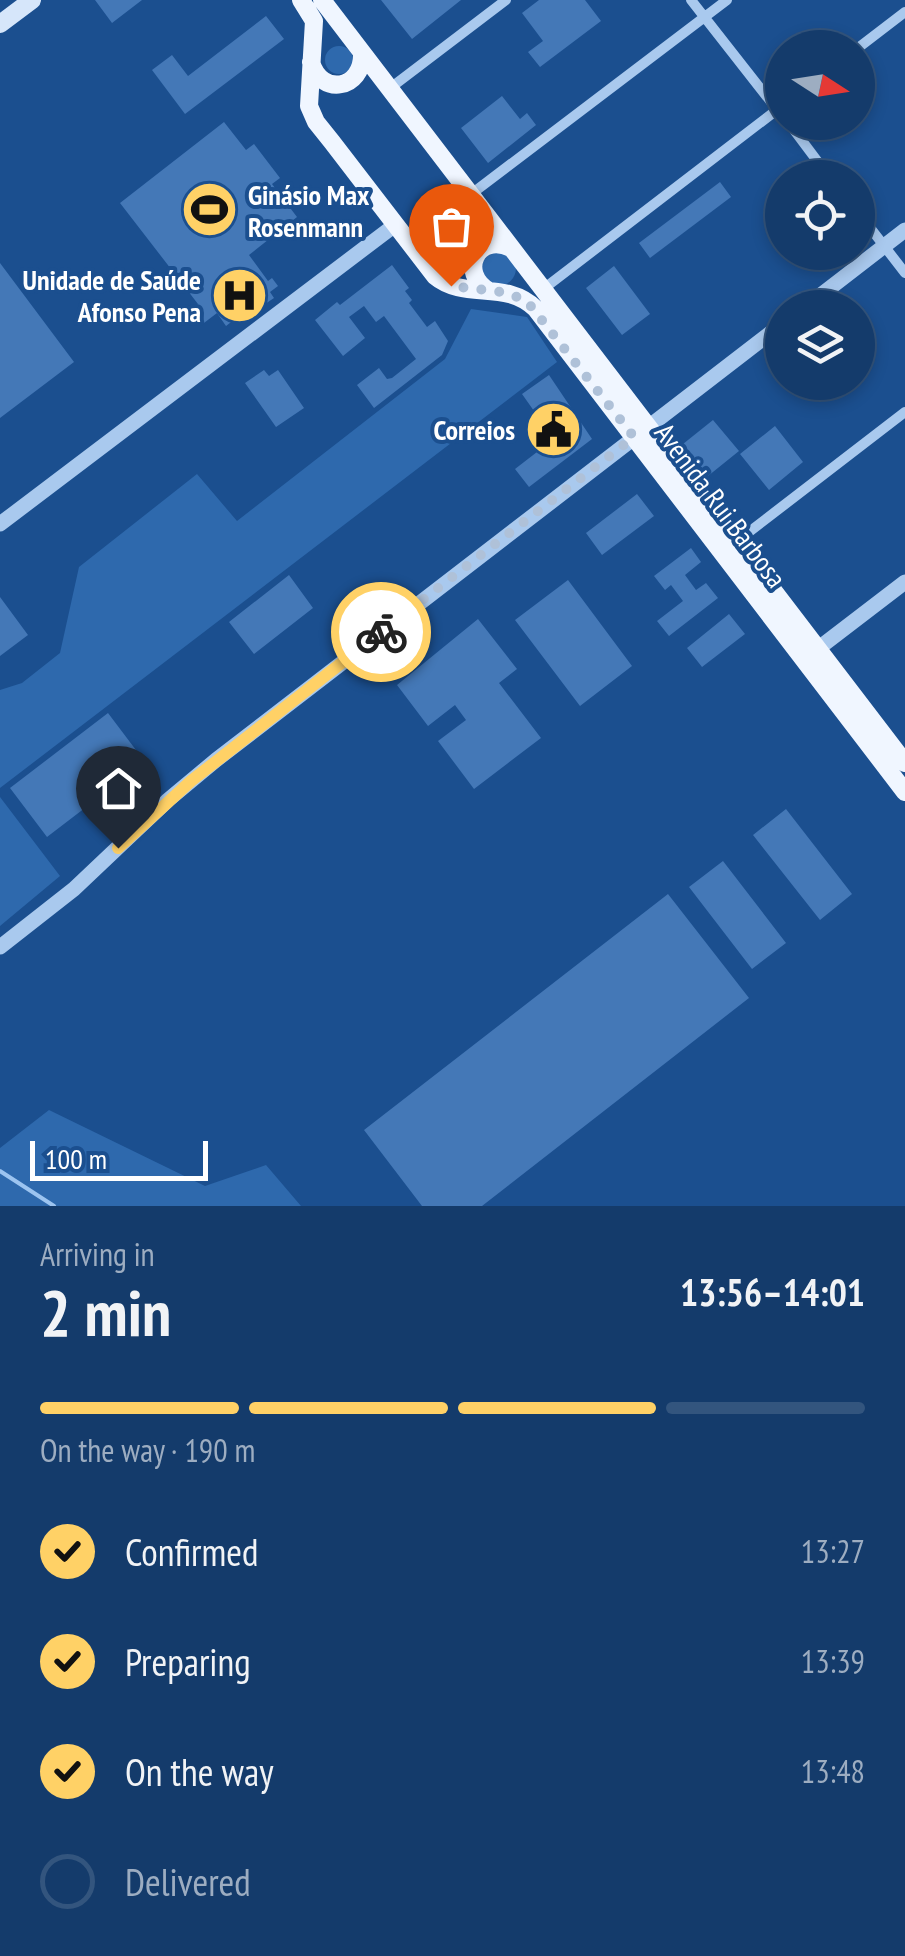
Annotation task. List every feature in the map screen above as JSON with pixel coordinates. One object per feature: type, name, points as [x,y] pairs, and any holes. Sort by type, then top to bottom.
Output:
[{"type":"main road","points":[[0,24],[32,0]]},
{"type":"main road","name":"Avenida Rui Barbosa","points":[[301,0],[314,21],[308,97],[312,114],[395,226],[442,282],[526,300],[536,310],[736,542],[905,792]]},
{"type":"main road","name":"Avenida Rui Barbosa","points":[[322,0],[811,654],[905,763]]},
{"type":"main road","points":[[351,37],[328,34],[318,41],[312,56],[313,69],[322,80],[342,84],[360,71],[362,54]]},
{"type":"main road","points":[[494,244],[514,252],[521,268],[512,287],[495,291],[480,286],[472,267],[485,246],[494,244]]},
{"type":"street","points":[[390,89],[506,0]]},
{"type":"street","points":[[691,0],[765,91]]},
{"type":"street","points":[[470,196],[727,0]]},
{"type":"street","points":[[875,35],[905,12]]},
{"type":"street","points":[[542,290],[765,122]]},
{"type":"street","points":[[0,524],[395,226]]},
{"type":"street","points":[[827,290],[905,230]]},
{"type":"street","points":[[875,234],[905,273]]},
{"type":"street","points":[[0,947],[74,889],[216,760],[765,337]]},
{"type":"street","points":[[736,542],[905,412]]},
{"type":"street","points":[[811,654],[905,582]]},
{"type":"shaded area","points":[[339,46],[349,50],[353,60],[349,70],[339,74],[329,70],[325,60],[329,50]]},
{"type":"shaded area","points":[[498,250],[510,256],[516,268],[510,280],[498,286],[486,280],[480,268],[486,256]]},
{"type":"shaded area","points":[[471,309],[527,317],[557,362],[0,788],[0,690],[22,683],[60,653],[79,567],[197,474],[237,521],[445,359]]},
{"type":"shaded area","points":[[0,797],[60,876],[0,926]]},
{"type":"shaded area","points":[[49,1110],[205,1186],[266,1165],[301,1206],[0,1206],[0,1148]]},
{"type":"building","points":[[95,0],[142,0],[112,23]]},
{"type":"building","points":[[381,0],[461,0],[412,39]]},
{"type":"building","points":[[539,0],[585,0],[601,21],[540,67],[528,52],[543,41],[522,13]]},
{"type":"building","points":[[266,16],[284,39],[185,114],[152,70],[172,55],[188,76]]},
{"type":"building","points":[[502,96],[520,119],[527,113],[536,125],[488,163],[461,128]]},
{"type":"building","name":"Ginásio Max Rosenmann","points":[[224,122],[246,150],[254,144],[280,178],[272,184],[297,217],[249,255],[268,281],[272,278],[278,286],[270,292],[274,298],[265,304],[261,299],[226,326],[217,313],[200,326],[188,311],[198,304],[120,203]]},
{"type":"building","points":[[720,182],[731,197],[650,258],[639,243]]},
{"type":"building","points":[[0,263],[74,362],[0,418]]},
{"type":"building","points":[[392,265],[409,288],[405,291],[412,300],[409,303],[427,327],[435,321],[448,341],[442,355],[374,408],[357,385],[379,368],[387,379],[392,378],[416,359],[384,316],[376,322],[364,306],[349,317],[365,338],[343,356],[315,320]]},
{"type":"building","points":[[614,266],[650,314],[622,335],[586,288]]},
{"type":"building","points":[[264,370],[269,376],[278,370],[304,408],[276,427],[245,383]]},
{"type":"building","points":[[549,375],[592,439],[529,487],[515,469],[537,452],[529,441],[546,428],[522,394]]},
{"type":"building","points":[[713,420],[739,451],[708,476],[683,444]]},
{"type":"building","points":[[775,426],[803,462],[769,490],[740,454]]},
{"type":"building","points":[[637,494],[654,516],[602,555],[586,533]]},
{"type":"building","points":[[691,548],[701,562],[685,575],[696,590],[706,583],[718,598],[669,636],[657,621],[683,601],[671,585],[665,590],[654,576]]},
{"type":"building","points":[[289,575],[313,608],[254,654],[229,622]]},
{"type":"building","points":[[568,580],[632,666],[580,706],[515,620]]},
{"type":"building","points":[[0,597],[28,635],[0,656]]},
{"type":"building","points":[[729,614],[745,634],[702,667],[687,648]]},
{"type":"building","points":[[478,619],[517,669],[499,683],[541,738],[474,789],[438,741],[466,720],[455,705],[428,726],[397,685]]},
{"type":"building","points":[[108,713],[145,762],[47,837],[10,788]]},
{"type":"building","points":[[786,809],[852,894],[820,920],[753,835]]},
{"type":"building","points":[[723,861],[786,943],[752,969],[689,887]]},
{"type":"building","points":[[668,894],[749,998],[482,1206],[422,1206],[364,1130]]},
{"type":"waterway","points":[[0,1171],[54,1206]]},
{"type":"way so far","points":[[381,632],[634,437],[526,300],[515,294],[451,286]]},
{"type":"place","name":"Ginásio Max Rosenmann","points":[[209,210]]},
{"type":"place","name":"Unidade de Saúde Afonso Pena","points":[[240,295]]},
{"type":"place","name":"Correios","points":[[554,429]]},
{"type":"route","points":[[118,848],[191,781],[381,632]]}]
